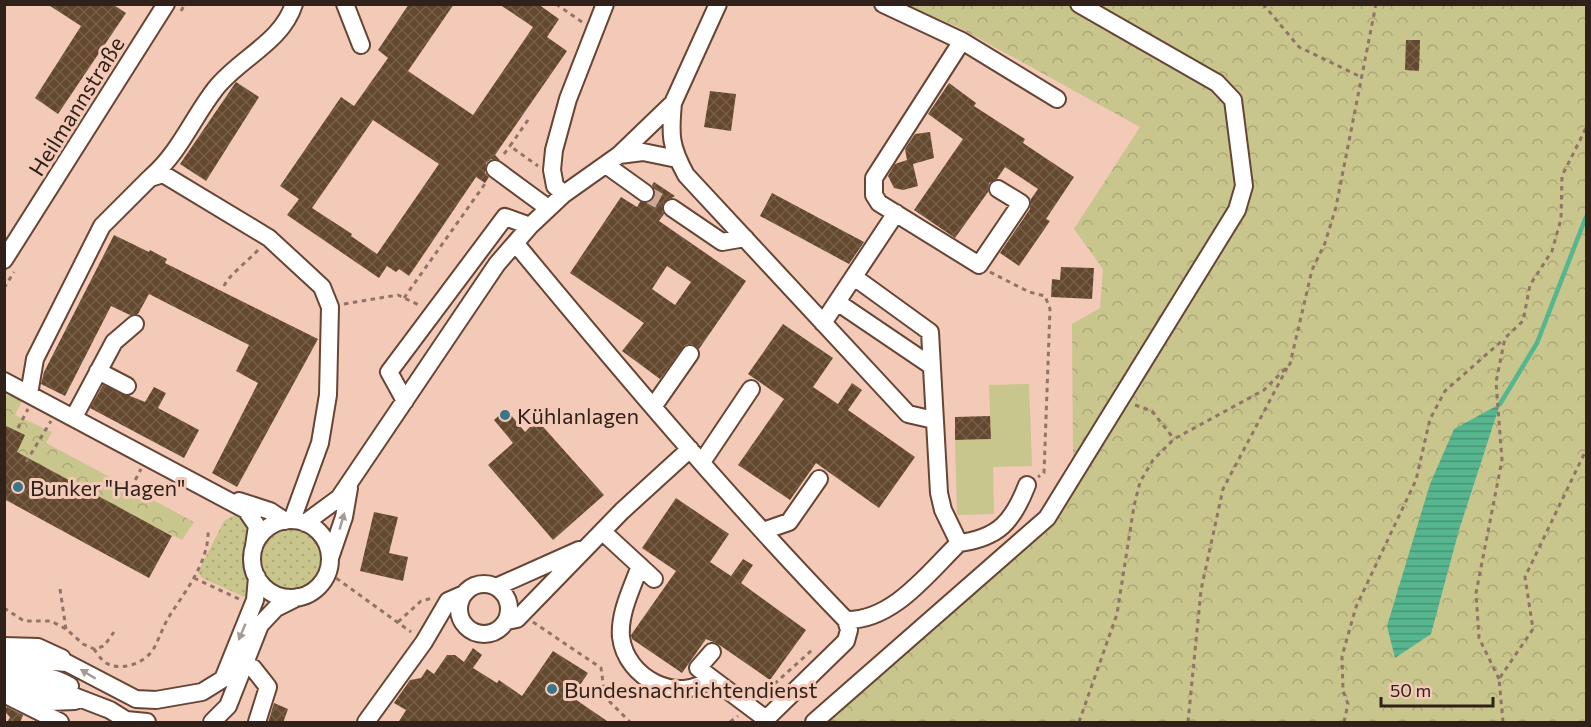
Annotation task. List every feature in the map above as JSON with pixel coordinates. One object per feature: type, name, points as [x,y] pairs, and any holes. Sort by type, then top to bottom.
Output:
[{"type":"street","points":[[29,394],[35,359],[102,226],[166,164],[216,87],[284,26],[294,4]]},
{"type":"street","points":[[345,4],[361,45]]},
{"type":"street","points":[[564,194],[555,186],[554,150],[568,99],[604,4]]},
{"type":"street","points":[[718,4],[673,103],[671,129],[677,159],[686,175],[908,414],[934,420]]},
{"type":"street","points":[[883,4],[962,41],[1057,99]]},
{"type":"street","points":[[814,723],[1047,518],[1237,210],[1244,186],[1233,100],[1217,83],[1079,4]]},
{"type":"street","name":"Heilmannstraße","points":[[4,260],[159,7]]},
{"type":"street","points":[[962,41],[874,178],[874,195],[879,204],[979,264],[1021,203],[998,189]]},
{"type":"street","points":[[254,546],[266,529],[294,521],[339,498],[497,264],[548,208],[613,160],[673,103]]},
{"type":"street","points":[[613,160],[643,152],[677,159]]},
{"type":"street","points":[[613,160],[645,193]]},
{"type":"street","points":[[150,178],[163,174],[269,238],[322,287],[330,307],[328,395],[320,442],[294,521]]},
{"type":"street","points":[[491,175],[548,208]]},
{"type":"street","points":[[672,208],[722,242],[745,238]]},
{"type":"street","points":[[823,323],[896,213]]},
{"type":"street","points":[[405,401],[389,372],[505,218],[530,226]]},
{"type":"street","points":[[516,244],[653,407],[846,620],[849,630],[846,641],[765,721],[699,668],[712,652]]},
{"type":"street","points":[[854,277],[930,332],[930,365],[939,493],[943,510],[959,543]]},
{"type":"street","points":[[837,302],[930,365]]},
{"type":"street","points":[[843,344],[858,316]]},
{"type":"street","points":[[66,413],[98,371],[114,342],[135,324]]},
{"type":"street","points":[[653,407],[690,354]]},
{"type":"street","points":[[98,371],[127,386]]},
{"type":"street","points":[[4,381],[229,500],[246,510],[257,526],[252,556],[257,577],[253,605],[228,706],[212,723]]},
{"type":"street","points":[[702,462],[751,388]]},
{"type":"street","points":[[424,642],[447,627],[465,626],[477,634],[497,632],[690,449]]},
{"type":"street","points":[[763,531],[789,522],[819,479]]},
{"type":"street","points":[[136,699],[156,700],[202,692],[223,679],[238,661],[260,625],[276,608],[316,588],[329,566],[344,517],[350,481]]},
{"type":"street","points":[[846,620],[860,620],[884,610],[903,597],[959,543],[978,541],[996,533],[1010,519],[1027,485]]},
{"type":"street","points":[[229,500],[243,501],[270,511],[323,537],[329,566]]},
{"type":"street","points":[[603,532],[654,579]]},
{"type":"street","points":[[366,723],[424,642],[448,601],[482,584],[496,587],[588,546]]},
{"type":"street","points":[[640,566],[621,622],[622,640],[627,654],[638,671],[657,685],[672,691],[700,688],[711,678]]},
{"type":"street","points":[[257,577],[274,594],[298,597]]},
{"type":"street","points":[[496,587],[508,602],[514,618]]},
{"type":"street","points":[[464,594],[459,607],[465,626]]},
{"type":"street","points":[[4,636],[60,655],[67,663],[136,699],[158,723]]},
{"type":"street","points":[[4,646],[38,646]]},
{"type":"street","points":[[4,658],[67,663]]},
{"type":"street","points":[[238,661],[253,668],[268,687],[257,723]]},
{"type":"street","points":[[4,674],[39,674],[55,678],[126,722],[147,723]]},
{"type":"street","points":[[4,685],[53,688],[110,710]]},
{"type":"street","points":[[4,694],[60,723]]},
{"type":"street","points":[[126,722],[136,699]]},
{"type":"street","points":[[22,703],[80,700]]},
{"type":"path","points":[[556,4],[594,30]]},
{"type":"path","points":[[1263,4],[1299,47],[1361,78]]},
{"type":"path","points":[[1188,723],[1202,590],[1223,489],[1290,364],[1312,270],[1326,243],[1336,207],[1377,4]]},
{"type":"path","points":[[504,154],[528,120]]},
{"type":"path","points":[[1344,723],[1348,704],[1343,691],[1342,656],[1356,607],[1416,480],[1430,419],[1445,391],[1523,321],[1530,285],[1552,251],[1561,219],[1562,176],[1587,129]]},
{"type":"path","points":[[510,146],[553,174]]},
{"type":"path","points":[[404,298],[491,175]]},
{"type":"path","points":[[224,286],[227,278],[241,270],[269,238]]},
{"type":"path","points":[[979,264],[1004,281],[1045,296],[1050,309],[1044,473],[1027,485]]},
{"type":"path","points":[[330,307],[382,296],[404,298],[434,313]]},
{"type":"path","points":[[1503,723],[1499,679],[1479,638],[1476,593],[1502,460],[1496,382],[1505,338]]},
{"type":"path","points":[[1078,723],[1117,614],[1140,482],[1153,460],[1174,439],[1264,390],[1290,364]]},
{"type":"path","points":[[1116,405],[1130,402],[1152,411],[1174,439]]},
{"type":"path","points":[[26,462],[66,413]]},
{"type":"path","points":[[1499,679],[1533,629],[1526,577],[1587,450]]},
{"type":"path","points":[[127,496],[148,457]]},
{"type":"path","points":[[4,608],[24,621],[51,621],[66,629],[82,644],[94,649],[106,663],[122,668],[142,660],[153,650],[163,626],[194,578],[209,543],[208,528]]},
{"type":"path","points":[[329,566],[342,580],[424,642]]},
{"type":"path","points":[[194,578],[253,605]]},
{"type":"path","points":[[60,589],[66,629]]},
{"type":"path","points":[[398,622],[421,602],[439,596],[448,601]]},
{"type":"path","points":[[514,618],[601,668],[605,697],[630,723]]},
{"type":"path","points":[[94,649],[104,646],[114,632]]},
{"type":"path","points":[[730,723],[813,649]]},
{"type":"green space","points":[[907,5],[1586,5],[1586,722],[828,722],[1056,521],[1073,456],[1072,324],[1100,308],[1103,269],[1074,229],[1140,127],[958,27]]},
{"type":"green space","points":[[1029,384],[1032,466],[993,467],[994,514],[957,515],[955,440],[991,439],[989,385]]},
{"type":"green space","points":[[4,395],[24,397],[15,415],[52,432],[46,443],[194,522],[182,540],[5,452]]},
{"type":"green space","points":[[238,513],[244,522],[250,542],[252,565],[249,599],[202,578],[198,572],[224,521]]},
{"type":"green space","points":[[286,529],[298,529],[314,537],[320,547],[322,559],[320,571],[314,581],[298,589],[286,589],[270,581],[262,565],[262,553],[270,537]]},
{"type":"shaded area","points":[[1500,404],[1459,530],[1431,634],[1395,658],[1387,626],[1430,484],[1454,429]]},
{"type":"building","points":[[47,4],[112,4],[126,13],[58,114],[35,98],[81,26]]},
{"type":"building","points":[[409,4],[454,4],[408,71],[473,115],[533,27],[499,4],[538,4],[559,19],[547,37],[567,51],[495,155],[500,160],[491,159],[486,163],[485,173],[489,177],[485,183],[476,177],[409,276],[399,269],[396,272],[387,266],[379,278],[287,215],[299,199],[280,186],[341,97],[354,106],[388,58],[378,50]],"holes":[[[373,120],[439,164],[377,254],[351,236],[352,234],[312,208]]]},
{"type":"building","points":[[1406,40],[1420,40],[1419,71],[1405,70]]},
{"type":"building","points":[[236,82],[259,97],[206,181],[180,164]]},
{"type":"building","points":[[949,83],[976,103],[974,106],[1025,139],[1023,143],[1074,177],[1046,219],[1050,221],[1019,266],[1000,253],[1030,209],[1031,199],[1038,189],[1005,167],[997,179],[989,183],[988,192],[955,238],[914,210],[963,139],[928,114]]},
{"type":"building","points":[[710,91],[736,94],[731,131],[704,127]]},
{"type":"building","points":[[930,132],[934,158],[913,164],[918,186],[903,190],[894,188],[888,176],[895,164],[907,160],[905,149],[915,134]]},
{"type":"building","points":[[654,182],[675,196],[663,203],[664,214],[659,221],[746,281],[699,349],[691,344],[685,345],[660,379],[622,351],[644,323],[570,273],[621,197],[637,207],[640,202],[650,202],[655,195],[652,185]],"holes":[[[667,266],[691,282],[675,305],[652,289]]]},
{"type":"building","points":[[772,193],[864,242],[849,264],[760,216]]},
{"type":"building","points":[[114,235],[149,252],[150,250],[167,259],[165,263],[318,339],[237,487],[212,473],[258,383],[236,371],[249,345],[149,294],[138,314],[130,315],[111,306],[65,396],[41,384],[44,372]]},
{"type":"building","points":[[1061,267],[1094,268],[1092,299],[1051,297],[1052,279],[1060,280]]},
{"type":"building","points":[[783,324],[833,358],[813,387],[838,404],[852,383],[862,390],[848,410],[915,457],[879,508],[816,463],[790,500],[738,465],[784,399],[748,374]]},
{"type":"building","points":[[103,385],[145,402],[154,387],[166,393],[158,408],[199,430],[184,458],[90,408]]},
{"type":"building","points":[[506,409],[525,432],[537,420],[604,495],[553,540],[488,465],[513,443],[494,420]]},
{"type":"building","points":[[990,416],[991,439],[955,440],[955,417]]},
{"type":"building","points":[[4,425],[25,435],[17,452],[172,536],[149,578],[4,499]]},
{"type":"building","points":[[676,498],[729,534],[710,562],[731,576],[743,559],[753,565],[741,583],[806,630],[770,680],[718,644],[706,639],[682,673],[632,639],[631,635],[676,571],[642,548]]},
{"type":"building","points":[[374,512],[398,517],[389,553],[408,557],[403,581],[360,571]]},
{"type":"building","points":[[473,648],[482,655],[473,668],[497,683],[499,680],[522,696],[553,651],[588,673],[572,697],[610,723],[398,723],[406,710],[394,703],[410,680],[421,678],[427,669],[434,674],[447,655],[455,655],[464,662]]},
{"type":"building","points":[[274,703],[288,709],[283,723],[268,723]]},
{"type":"building","points":[[7,707],[23,715],[20,723],[7,723],[10,717],[4,711]]},
{"type":"waterway","points":[[1500,404],[1537,343],[1586,217]]},
{"type":"tunnel","points":[[645,193],[672,208]]},
{"type":"place","name":"Kühlanlagen","points":[[505,415]]},
{"type":"place","name":"Bunker \"Hagen\"","points":[[18,487]]},
{"type":"place","name":"Bundesnachrichtendienst","points":[[552,689]]}]
